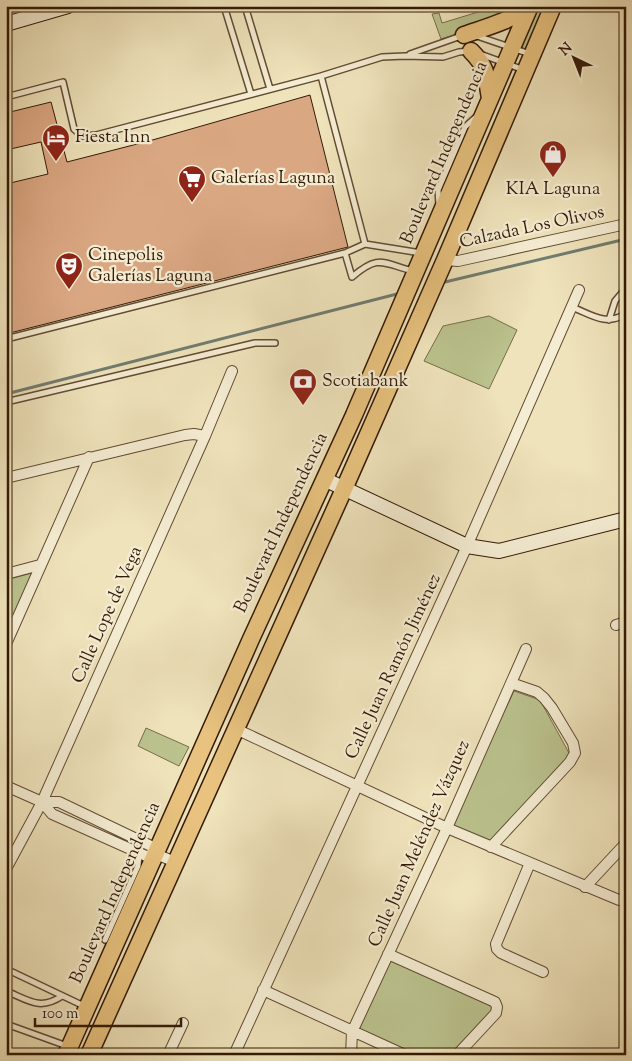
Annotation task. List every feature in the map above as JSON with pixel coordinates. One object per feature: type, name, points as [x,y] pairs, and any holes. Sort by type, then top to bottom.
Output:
[{"type":"main road","points":[[89,1055],[344,489],[445,260],[553,6]]},
{"type":"main road","points":[[464,35],[499,24],[515,17],[530,7]]},
{"type":"main road","name":"Boulevard Independencia","points":[[70,1052],[85,1012],[424,254],[530,7]]},
{"type":"main road","points":[[471,51],[484,67],[489,80],[488,104]]},
{"type":"main road","points":[[405,350],[430,282],[426,275],[417,277],[409,288]]},
{"type":"main road","points":[[236,729],[230,717],[246,665],[251,639]]},
{"type":"main road","points":[[207,793],[204,780],[218,740],[212,726]]},
{"type":"street","points":[[6,24],[68,6]]},
{"type":"street","name":"Calzada Los Olivos","points":[[445,260],[458,261],[626,224]]},
{"type":"street","name":"Calle Juan Ramón Jiménez","points":[[234,1055],[467,546],[579,290]]},
{"type":"street","name":"Calle Lope de Vega","points":[[6,869],[42,802],[205,436],[232,371]]},
{"type":"street","points":[[6,478],[185,435],[205,436]]},
{"type":"street","points":[[6,644],[89,457]]},
{"type":"street","points":[[324,479],[467,546],[499,551],[626,519]]},
{"type":"street","points":[[6,574],[40,565]]},
{"type":"street","name":"Calle Juan Meléndez Vázquez","points":[[351,1055],[352,1032],[526,649]]},
{"type":"street","points":[[490,847],[570,762],[575,753],[573,743],[544,698],[537,692],[511,683]]},
{"type":"street","points":[[236,729],[446,828],[619,900]]},
{"type":"street","points":[[6,786],[42,802],[59,802],[151,846],[156,854]]},
{"type":"street","points":[[42,802],[52,814],[146,856],[156,854],[176,862]]},
{"type":"street","points":[[585,887],[626,843]]},
{"type":"street","points":[[530,863],[496,944],[497,949],[501,953],[543,972]]},
{"type":"street","points":[[388,954],[495,1002],[497,1006],[496,1013],[457,1055]]},
{"type":"street","points":[[263,990],[405,1055]]},
{"type":"street","points":[[168,1055],[183,1023]]},
{"type":"lane","points":[[224,6],[251,94]]},
{"type":"lane","points":[[246,6],[270,89]]},
{"type":"lane","points":[[405,56],[464,35],[477,36],[509,55],[526,71]]},
{"type":"lane","points":[[6,97],[63,82],[74,129],[82,136],[96,135],[321,76],[382,57],[443,57],[459,52],[471,51],[509,55],[533,55]]},
{"type":"lane","points":[[321,76],[365,244]]},
{"type":"lane","points":[[6,339],[345,253],[365,244],[424,254]]},
{"type":"lane","points":[[345,253],[352,277],[370,263],[379,261],[416,271]]},
{"type":"lane","points":[[609,320],[614,301],[626,288]]},
{"type":"lane","points":[[572,308],[599,319],[617,319],[626,314]]},
{"type":"lane","points":[[6,402],[255,343],[275,343]]},
{"type":"lane","points":[[107,838],[112,828]]},
{"type":"lane","points":[[105,940],[138,866],[139,852]]},
{"type":"lane","points":[[6,969],[62,996],[85,1012]]},
{"type":"lane","points":[[6,991],[39,1004],[45,1004],[62,996]]},
{"type":"lane","points":[[6,1024],[70,1052]]},
{"type":"green space","points":[[498,6],[526,6],[516,16],[441,39],[432,14],[439,13],[442,23]]},
{"type":"green space","points":[[537,6],[547,6],[527,50],[519,46]]},
{"type":"green space","points":[[489,316],[517,330],[489,389],[424,361],[443,326]]},
{"type":"green space","points":[[32,573],[6,632],[6,580]]},
{"type":"green space","points":[[514,691],[540,700],[569,753],[568,761],[490,843],[451,827]]},
{"type":"green space","points":[[146,728],[189,747],[179,766],[138,746]]},
{"type":"green space","points":[[391,960],[492,1005],[492,1011],[449,1055],[413,1055],[359,1029]]},
{"type":"building","name":"Galerías Laguna","points":[[310,95],[348,247],[6,334],[6,184],[48,174],[41,142],[6,150],[6,113],[51,102],[67,162],[149,141]]},
{"type":"waterway","points":[[445,282],[626,239]]},
{"type":"waterway","points":[[6,394],[397,294]]},
{"type":"place","name":"Fiesta Inn","points":[[56,162]]},
{"type":"place","name":"KIA Laguna","points":[[553,178]]},
{"type":"place","name":"Galerías Laguna","points":[[192,203]]},
{"type":"place","name":"Cinepolis Galerías Laguna","points":[[69,290]]},
{"type":"place","name":"Scotiabank","points":[[303,406]]}]
